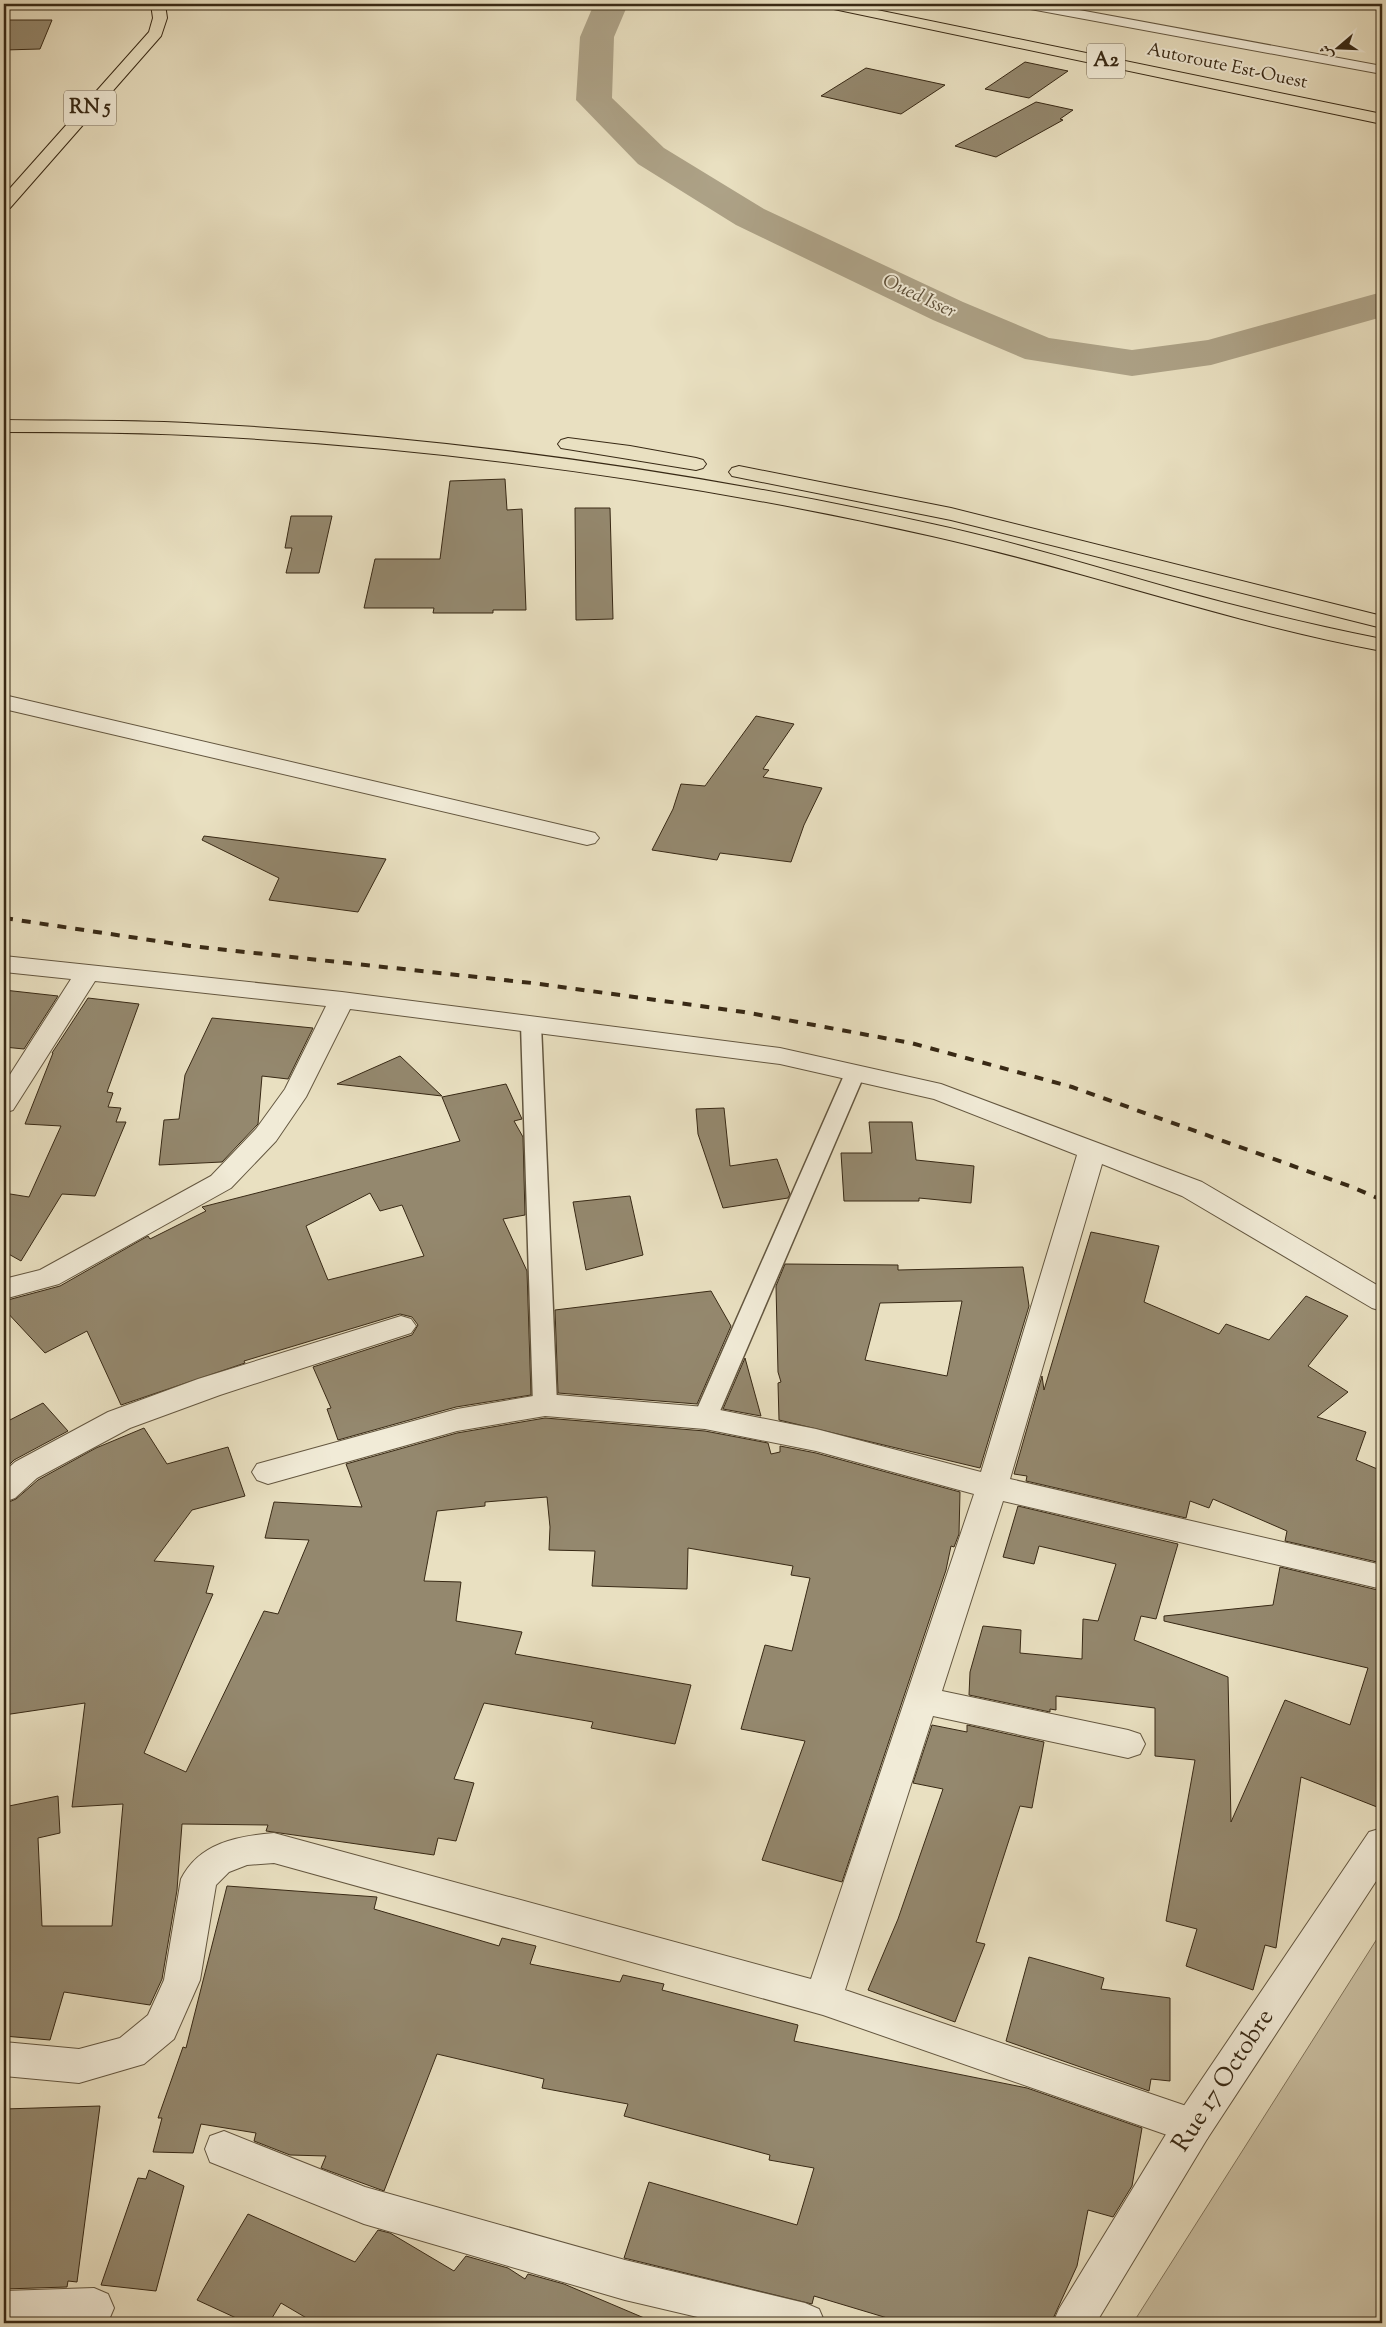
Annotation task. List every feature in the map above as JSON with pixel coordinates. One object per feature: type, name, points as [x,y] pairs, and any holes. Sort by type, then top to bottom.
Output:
[{"type":"main road","name":"RN 5","points":[[142,25],[157,4]]},
{"type":"main road","name":"RN 5","points":[[4,205],[156,33],[160,18],[157,4]]},
{"type":"main road","name":"Autoroute Est-Ouest","points":[[829,4],[1382,119]]},
{"type":"main road","points":[[4,408],[134,410],[286,416],[400,426]]},
{"type":"main road","points":[[4,426],[184,428],[376,441],[543,459],[690,481],[831,508],[965,538],[1157,592],[1382,645]]},
{"type":"main road","points":[[506,437],[630,452],[815,485],[951,514],[1382,622]]},
{"type":"street","points":[[1025,4],[1382,70]]},
{"type":"street","points":[[4,702],[587,838]]},
{"type":"street","points":[[4,964],[342,1000],[780,1056],[941,1092],[1192,1189],[1382,1301]]},
{"type":"street","points":[[4,1104],[88,972]]},
{"type":"street","points":[[4,1289],[49,1277],[221,1182],[266,1135],[297,1091],[342,1000]]},
{"type":"street","points":[[823,1999],[992,1487],[1092,1150]]},
{"type":"street","points":[[4,1490],[26,1470],[118,1420],[209,1387],[402,1326]]},
{"type":"street","points":[[268,1472],[457,1420],[545,1404],[705,1418],[816,1440],[992,1487],[1382,1577]]},
{"type":"street","points":[[921,1700],[1128,1744]]},
{"type":"street","name":"Rue 17 Octobre","points":[[1074,2323],[1193,2126],[1382,1842]]},
{"type":"street","points":[[4,2059],[79,2066],[131,2052],[161,2027],[182,1980],[199,1879],[216,1861],[247,1850],[274,1848],[823,1999],[1193,2126]]},
{"type":"street","points":[[224,2149],[364,2205],[625,2280],[805,2323]]},
{"type":"street","points":[[4,2311],[94,2308]]},
{"type":"lane","points":[[531,1024],[545,1404]]},
{"type":"lane","points":[[705,1418],[855,1073]]},
{"type":"shaded area","points":[[1382,1931],[1382,2323],[1133,2323]]},
{"type":"building","points":[[4,20],[52,20],[40,49],[4,50]]},
{"type":"building","points":[[1025,62],[1068,71],[1029,98],[985,89]]},
{"type":"building","points":[[866,68],[945,85],[901,114],[821,96]]},
{"type":"building","points":[[1036,102],[1073,110],[1060,119],[1063,120],[996,157],[955,146]]},
{"type":"building","points":[[505,479],[507,510],[522,509],[526,610],[493,610],[493,613],[433,613],[434,608],[364,608],[375,559],[440,559],[450,481]]},
{"type":"building","points":[[575,508],[610,508],[613,619],[576,620]]},
{"type":"building","points":[[291,516],[332,516],[319,573],[286,573],[292,548],[285,548]]},
{"type":"building","points":[[756,716],[794,724],[763,769],[769,770],[763,777],[822,788],[804,825],[791,862],[720,853],[717,860],[652,850],[673,809],[681,784],[705,786]]},
{"type":"building","points":[[204,836],[386,859],[358,912],[269,900],[279,878],[202,840]]},
{"type":"building","points":[[4,990],[58,996],[24,1049],[4,1047]]},
{"type":"building","points":[[88,998],[139,1004],[107,1092],[113,1093],[108,1107],[121,1108],[116,1122],[126,1122],[95,1196],[62,1194],[21,1261],[5,1252],[6,1249],[4,1249],[4,1193],[29,1197],[61,1126],[25,1124],[52,1053]]},
{"type":"building","points":[[212,1018],[313,1028],[288,1079],[262,1076],[258,1124],[222,1162],[159,1165],[164,1120],[179,1119],[185,1075]]},
{"type":"building","points":[[400,1056],[442,1096],[337,1084]]},
{"type":"building","points":[[506,1084],[522,1119],[514,1121],[523,1137],[525,1215],[503,1219],[527,1271],[531,1395],[456,1407],[338,1440],[327,1409],[331,1408],[313,1367],[412,1335],[418,1325],[412,1317],[400,1314],[244,1361],[245,1363],[121,1405],[87,1331],[45,1353],[4,1309],[4,1301],[60,1286],[148,1236],[150,1239],[206,1211],[202,1207],[460,1141],[442,1097]],"holes":[[[370,1193],[380,1211],[402,1205],[424,1256],[328,1280],[306,1226]]]},
{"type":"building","points":[[724,1108],[730,1166],[777,1159],[790,1194],[788,1198],[723,1208],[698,1134],[696,1109]]},
{"type":"building","points":[[869,1122],[912,1122],[916,1160],[974,1166],[971,1203],[919,1198],[919,1201],[844,1201],[841,1153],[872,1153]]},
{"type":"building","points":[[630,1196],[643,1255],[586,1270],[573,1202]]},
{"type":"building","points":[[1091,1232],[1159,1246],[1144,1302],[1219,1334],[1226,1324],[1269,1340],[1306,1296],[1348,1316],[1308,1366],[1348,1392],[1317,1417],[1366,1432],[1356,1460],[1382,1471],[1382,1552],[1377,1562],[1285,1541],[1287,1531],[1213,1499],[1209,1508],[1190,1501],[1186,1518],[1026,1481],[1027,1476],[1014,1474],[1042,1376],[1044,1390]]},
{"type":"building","points":[[785,1264],[898,1265],[898,1270],[1023,1267],[1029,1306],[980,1468],[779,1420],[778,1383],[781,1382],[778,1372],[776,1286]],"holes":[[[962,1301],[947,1376],[865,1360],[880,1303]]]},
{"type":"building","points":[[711,1291],[731,1326],[697,1404],[558,1393],[555,1310]]},
{"type":"building","points":[[745,1358],[761,1416],[723,1409]]},
{"type":"building","points":[[43,1403],[68,1431],[14,1460],[4,1470],[4,1423]]},
{"type":"building","points":[[545,1418],[705,1431],[768,1443],[771,1454],[780,1452],[780,1446],[816,1453],[960,1492],[959,1534],[954,1547],[951,1546],[946,1570],[842,1882],[762,1860],[805,1741],[741,1729],[765,1645],[792,1651],[810,1578],[791,1575],[793,1566],[688,1548],[687,1589],[592,1586],[595,1551],[549,1550],[550,1527],[547,1497],[485,1502],[485,1506],[437,1511],[424,1581],[461,1582],[456,1621],[522,1632],[515,1654],[691,1685],[675,1744],[591,1728],[593,1722],[484,1703],[454,1779],[474,1783],[456,1841],[438,1838],[434,1855],[266,1831],[268,1825],[182,1824],[177,1890],[162,1979],[150,2005],[64,1992],[50,2040],[4,2036],[4,1807],[58,1796],[60,1833],[38,1838],[42,1926],[112,1926],[123,1804],[72,1807],[85,1703],[4,1715],[4,1504],[16,1499],[38,1480],[96,1448],[144,1428],[167,1464],[228,1447],[245,1496],[192,1510],[154,1561],[214,1566],[206,1593],[213,1594],[144,1753],[186,1772],[264,1611],[278,1614],[309,1540],[265,1538],[274,1502],[362,1507],[346,1464],[457,1433]]},
{"type":"building","points":[[1018,1506],[1178,1544],[1156,1619],[1141,1616],[1134,1640],[1228,1677],[1231,1822],[1285,1700],[1350,1725],[1368,1668],[1164,1621],[1164,1616],[1273,1605],[1280,1567],[1382,1591],[1382,1809],[1301,1777],[1276,1948],[1265,1945],[1253,1990],[1186,1966],[1197,1929],[1166,1921],[1195,1760],[1155,1756],[1155,1708],[1056,1696],[1056,1710],[1050,1709],[1050,1712],[969,1695],[970,1672],[983,1626],[1021,1630],[1020,1653],[1082,1659],[1083,1619],[1098,1621],[1116,1564],[1039,1546],[1034,1564],[1003,1557]]},
{"type":"building","points":[[932,1725],[967,1732],[967,1725],[1044,1742],[1032,1808],[1020,1806],[976,1942],[985,1944],[955,2022],[868,1990],[898,1919],[943,1789],[913,1783]]},
{"type":"building","points":[[227,1886],[377,1897],[374,1909],[499,1946],[502,1938],[536,1946],[530,1964],[620,1982],[623,1975],[664,1984],[662,1990],[798,2025],[794,2041],[1027,2088],[1142,2128],[1132,2186],[1113,2217],[1088,2210],[1077,2266],[1051,2323],[904,2323],[814,2296],[812,2304],[624,2258],[649,2182],[797,2225],[814,2168],[769,2160],[770,2155],[624,2116],[628,2104],[542,2088],[544,2079],[437,2054],[384,2191],[321,2168],[326,2156],[290,2155],[254,2141],[256,2133],[201,2124],[193,2153],[153,2152],[162,2118],[158,2118],[183,2047],[186,2048]]},
{"type":"building","points":[[1029,1957],[1104,1978],[1101,1989],[1170,1998],[1170,2081],[1151,2079],[1149,2091],[1006,2041]]},
{"type":"building","points":[[100,2106],[77,2282],[68,2281],[67,2287],[4,2289],[4,2109]]},
{"type":"building","points":[[149,2170],[184,2186],[156,2291],[101,2285],[138,2178],[146,2179]]},
{"type":"building","points":[[248,2214],[355,2262],[378,2230],[390,2233],[454,2271],[466,2256],[508,2268],[525,2279],[528,2274],[564,2284],[656,2323],[315,2323],[281,2303],[269,2323],[247,2323],[197,2300]]},
{"type":"waterway","name":"Oued Isser","points":[[611,4],[597,37],[594,100],[651,156],[750,217],[948,311],[1040,350],[1132,363],[1211,352],[1382,304]]},
{"type":"railway","points":[[4,918],[190,946],[532,983],[744,1012],[911,1043],[1072,1087],[1352,1187],[1382,1200]]}]
